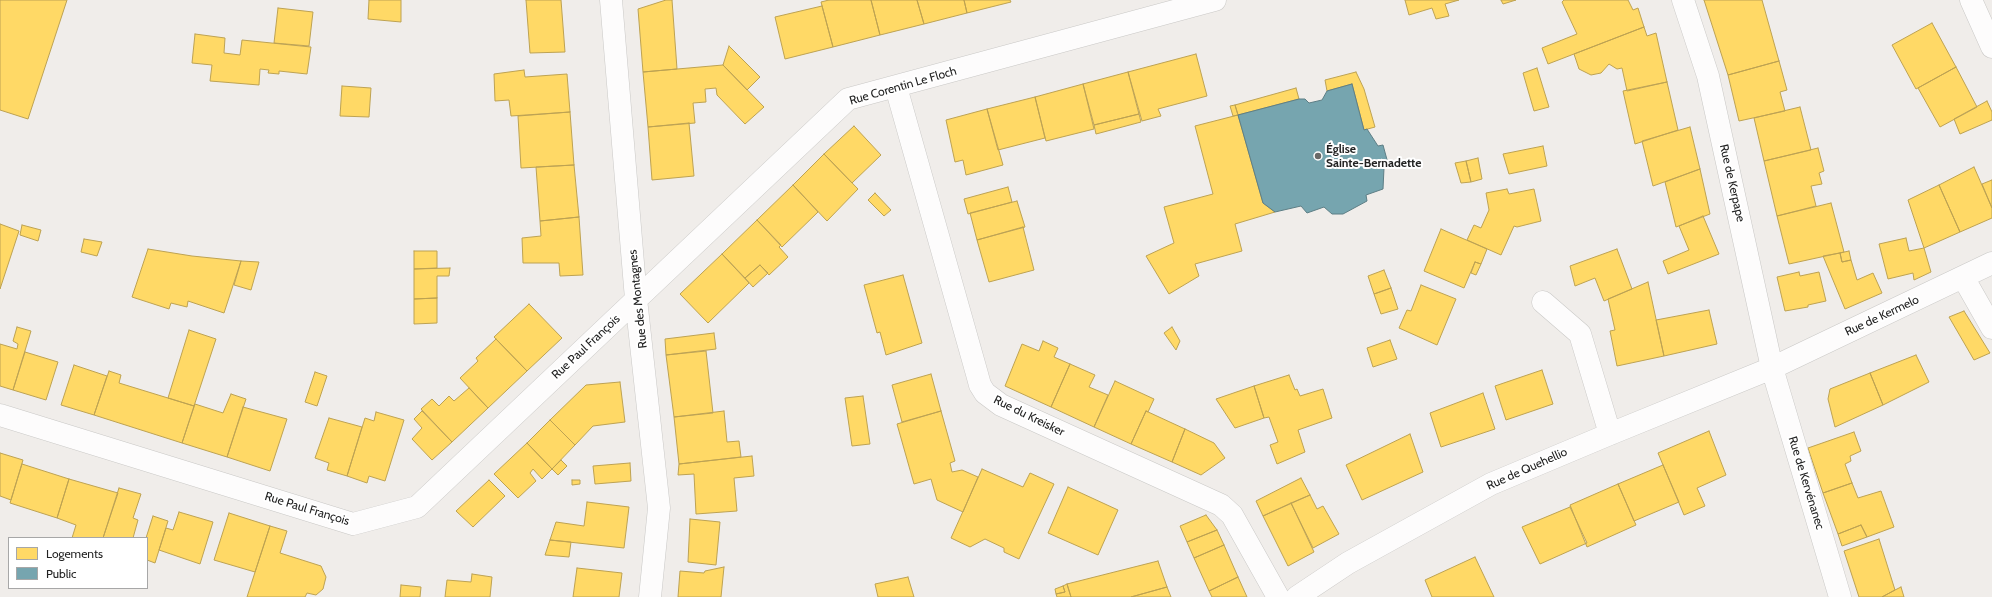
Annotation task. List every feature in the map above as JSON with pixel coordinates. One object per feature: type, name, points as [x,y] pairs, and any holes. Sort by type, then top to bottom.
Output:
[{"type":"street","name":"Rue des Montagnes","points":[[611,0],[636,299],[659,508],[650,597]]},
{"type":"street","name":"Rue Corentin Le Floch","points":[[636,299],[848,99],[1215,0]]},
{"type":"street","name":"Rue de Kerpape","points":[[1683,0],[1708,76],[1772,368]]},
{"type":"street","points":[[1971,0],[1992,47]]},
{"type":"street","name":"Rue du Kreisker","points":[[896,87],[978,380],[985,393],[1001,406],[1221,505],[1232,515],[1278,597]]},
{"type":"street","name":"Rue de Kermelo","points":[[1772,368],[1992,263]]},
{"type":"street","points":[[1963,277],[1992,328]]},
{"type":"street","name":"Rue Paul François","points":[[0,415],[353,524],[417,507],[636,299]]},
{"type":"street","points":[[1543,302],[1580,334],[1610,434]]},
{"type":"street","name":"Rue de Quehellio","points":[[1297,597],[1348,563],[1491,484],[1772,368]]},
{"type":"street","name":"Rue de Kervénanec","points":[[1772,368],[1840,597]]},
{"type":"building: Logements","points":[[0,0],[67,0],[28,119],[0,110]]},
{"type":"building: Logements","points":[[369,0],[401,0],[401,22],[368,19]]},
{"type":"building: Logements","points":[[526,0],[561,0],[565,52],[530,53]]},
{"type":"building: Logements","points":[[666,0],[672,0],[677,69],[643,72],[638,9]]},
{"type":"building: Logements","points":[[829,0],[871,0],[880,35],[833,47],[821,2]]},
{"type":"building: Logements","points":[[871,0],[917,0],[924,24],[880,35]]},
{"type":"building: Logements","points":[[917,0],[964,0],[967,13],[924,24]]},
{"type":"building: Logements","points":[[964,0],[1010,0],[1011,2],[967,13]]},
{"type":"building: Logements","points":[[1405,0],[1459,0],[1445,4],[1449,16],[1436,19],[1432,8],[1409,15]]},
{"type":"building: Logements","points":[[1501,0],[1516,0],[1503,4]]},
{"type":"building: Logements","points":[[1564,0],[1628,0],[1633,10],[1638,8],[1644,27],[1548,64],[1542,48],[1577,34],[1562,2]]},
{"type":"building: Logements","points":[[1704,0],[1762,0],[1779,61],[1728,75]]},
{"type":"building: Logements","points":[[822,6],[833,47],[785,59],[775,17]]},
{"type":"building: Logements","points":[[278,8],[313,12],[309,46],[274,43]]},
{"type":"building: Logements","points":[[1932,23],[1956,67],[1916,89],[1892,45]]},
{"type":"building: Logements","points":[[1644,27],[1647,36],[1656,33],[1667,82],[1627,91],[1622,68],[1617,69],[1609,64],[1601,73],[1591,75],[1579,69],[1574,54]]},
{"type":"building: Logements","points":[[195,34],[225,38],[224,53],[240,55],[242,40],[311,47],[307,74],[279,71],[279,74],[268,73],[269,70],[260,69],[259,85],[210,81],[212,65],[192,63]]},
{"type":"building: Logements","points":[[729,46],[760,77],[747,90],[723,65]]},
{"type":"building: Logements","points":[[1196,54],[1207,96],[1158,109],[1161,116],[1142,121],[1128,72]]},
{"type":"building: Logements","points":[[1779,61],[1787,90],[1780,92],[1785,111],[1739,121],[1728,75]]},
{"type":"building: Logements","points":[[723,65],[764,107],[745,124],[717,95],[716,88],[705,89],[706,102],[693,103],[695,123],[648,127],[643,72]]},
{"type":"building: Logements","points":[[1956,67],[1977,107],[1940,127],[1918,88]]},
{"type":"building: Logements","points":[[1537,68],[1549,107],[1534,111],[1523,73]]},
{"type":"building: Logements","points":[[524,70],[525,77],[567,74],[570,112],[511,116],[509,100],[495,101],[494,74]]},
{"type":"building: Logements","points":[[1128,72],[1139,114],[1094,125],[1083,84]]},
{"type":"building: Logements","points":[[1356,72],[1364,89],[1375,127],[1364,130],[1352,84],[1327,91],[1325,80]]},
{"type":"building: Logements","points":[[1667,82],[1678,130],[1635,144],[1623,91]]},
{"type":"building: Logements","points":[[1083,84],[1094,129],[1046,141],[1035,97]]},
{"type":"building: Logements","points":[[342,86],[371,88],[369,117],[340,116]]},
{"type":"building: Logements","points":[[1296,88],[1299,99],[1238,115],[1235,105]]},
{"type":"building: Logements","points":[[1035,97],[1045,138],[998,150],[987,109]]},
{"type":"building: Logements","points":[[1987,101],[1992,112],[1992,120],[1960,134],[1954,119]]},
{"type":"building: Logements","points":[[1235,105],[1238,115],[1233,116],[1230,106]]},
{"type":"building: Logements","points":[[1800,107],[1811,150],[1764,161],[1754,118]]},
{"type":"building: Logements","points":[[987,109],[1003,165],[966,175],[963,160],[955,162],[946,120]]},
{"type":"building: Logements","points":[[570,112],[574,165],[521,168],[518,116]]},
{"type":"building: Logements","points":[[1139,114],[1141,122],[1096,134],[1094,125]]},
{"type":"building: Logements","points":[[1238,115],[1263,203],[1275,212],[1235,224],[1242,251],[1195,264],[1199,276],[1169,294],[1146,256],[1174,243],[1164,207],[1213,194],[1195,126]]},
{"type":"building: Logements","points":[[689,123],[694,176],[652,180],[648,127]]},
{"type":"building: Logements","points":[[854,126],[881,155],[852,183],[824,154]]},
{"type":"building: Logements","points":[[1690,127],[1700,169],[1653,186],[1642,141]]},
{"type":"building: Logements","points":[[1543,146],[1547,166],[1509,174],[1503,154]]},
{"type":"building: Logements","points":[[1818,148],[1824,171],[1819,173],[1822,184],[1811,186],[1816,206],[1777,216],[1764,161]]},
{"type":"building: Logements","points":[[824,154],[858,189],[827,221],[793,185]]},
{"type":"building: Logements","points":[[1478,158],[1482,179],[1471,182],[1466,161]]},
{"type":"building: Logements","points":[[1466,161],[1471,182],[1461,183],[1455,163]]},
{"type":"building: Logements","points":[[574,165],[579,217],[540,221],[536,167]]},
{"type":"building: Logements","points":[[1974,167],[1992,208],[1992,218],[1960,232],[1939,185]]},
{"type":"building: Logements","points":[[1700,169],[1710,214],[1676,227],[1665,182]]},
{"type":"building: Logements","points":[[1992,180],[1992,208],[1982,184]]},
{"type":"building: Logements","points":[[793,185],[818,212],[782,247],[757,220]]},
{"type":"building: Logements","points":[[1939,185],[1960,232],[1924,248],[1908,200]]},
{"type":"building: Logements","points":[[1008,187],[1012,202],[968,214],[964,199]]},
{"type":"building: Logements","points":[[1507,189],[1509,194],[1534,189],[1541,221],[1517,227],[1514,226],[1501,255],[1467,240],[1474,225],[1481,228],[1489,210],[1486,193]]},
{"type":"building: Logements","points":[[875,193],[891,210],[884,216],[868,200]]},
{"type":"building: Logements","points":[[1017,201],[1025,227],[977,240],[970,213]]},
{"type":"building: Logements","points":[[1831,203],[1844,252],[1789,264],[1777,216]]},
{"type":"building: Logements","points":[[1703,216],[1719,254],[1668,274],[1663,261],[1689,250],[1679,226]]},
{"type":"building: Logements","points":[[579,217],[583,275],[560,276],[559,263],[523,263],[522,238],[541,236],[540,221]]},
{"type":"building: Logements","points":[[757,220],[781,245],[779,247],[788,257],[769,275],[760,265],[745,278],[722,254]]},
{"type":"building: Logements","points":[[0,224],[19,231],[0,289]]},
{"type":"building: Logements","points":[[22,225],[41,230],[38,241],[20,235]]},
{"type":"building: Logements","points":[[1023,227],[1034,270],[989,282],[977,240]]},
{"type":"building: Logements","points":[[1441,229],[1487,249],[1481,264],[1475,262],[1464,288],[1424,271]]},
{"type":"building: Logements","points":[[1906,238],[1909,251],[1924,248],[1931,272],[1914,280],[1913,273],[1888,279],[1879,244]]},
{"type":"building: Logements","points":[[84,239],[102,242],[97,256],[81,252]]},
{"type":"building: Logements","points":[[148,249],[192,256],[241,261],[224,313],[188,301],[187,307],[171,303],[169,309],[132,297]]},
{"type":"building: Logements","points":[[1617,249],[1632,289],[1604,301],[1595,278],[1575,286],[1570,266]]},
{"type":"building: Logements","points":[[414,251],[437,251],[437,268],[414,269]]},
{"type":"building: Logements","points":[[1849,251],[1851,260],[1842,262],[1840,253]]},
{"type":"building: Logements","points":[[1840,253],[1842,262],[1851,260],[1857,280],[1873,273],[1882,293],[1845,309],[1823,256]]},
{"type":"building: Logements","points":[[722,254],[749,283],[708,323],[680,294]]},
{"type":"building: Logements","points":[[241,261],[259,262],[251,290],[234,285]]},
{"type":"building: Logements","points":[[1475,262],[1481,264],[1476,275],[1471,273]]},
{"type":"building: Logements","points":[[760,265],[768,273],[753,287],[745,278]]},
{"type":"building: Logements","points":[[450,268],[449,276],[437,276],[437,298],[414,299],[414,269]]},
{"type":"building: Logements","points":[[1384,270],[1391,288],[1374,294],[1368,276]]},
{"type":"building: Logements","points":[[1799,272],[1800,276],[1819,272],[1826,301],[1808,305],[1808,307],[1785,311],[1777,277]]},
{"type":"building: Logements","points":[[903,275],[922,343],[886,355],[880,332],[877,333],[864,285]]},
{"type":"building: Logements","points":[[1648,282],[1664,356],[1617,366],[1610,331],[1615,330],[1608,299]]},
{"type":"building: Logements","points":[[1421,285],[1456,299],[1437,345],[1399,328],[1407,310],[1411,311]]},
{"type":"building: Logements","points":[[1391,288],[1398,309],[1381,314],[1374,294]]},
{"type":"building: Logements","points":[[437,298],[437,323],[414,324],[414,299]]},
{"type":"building: Logements","points":[[529,304],[562,338],[527,371],[494,337]]},
{"type":"building: Logements","points":[[1709,310],[1717,344],[1664,356],[1656,320]]},
{"type":"building: Logements","points":[[1964,311],[1990,353],[1974,360],[1949,317]]},
{"type":"building: Logements","points":[[17,327],[31,331],[13,390],[0,386],[0,344],[17,349],[18,344],[13,341]]},
{"type":"building: Logements","points":[[1172,327],[1180,341],[1176,350],[1164,333]]},
{"type":"building: Logements","points":[[189,330],[216,339],[194,406],[168,398]]},
{"type":"building: Logements","points":[[714,333],[716,349],[666,355],[665,339]]},
{"type":"building: Logements","points":[[496,339],[527,371],[488,408],[460,378],[478,361],[476,358]]},
{"type":"building: Logements","points":[[1390,340],[1397,359],[1373,367],[1367,348]]},
{"type":"building: Logements","points":[[1043,341],[1058,348],[1054,357],[1070,364],[1051,407],[1005,386],[1022,344],[1039,351]]},
{"type":"building: Logements","points":[[706,351],[713,413],[674,417],[666,355]]},
{"type":"building: Logements","points":[[25,352],[58,362],[46,400],[13,390]]},
{"type":"building: Logements","points":[[1916,355],[1929,382],[1883,405],[1870,373]]},
{"type":"building: Logements","points":[[1070,364],[1095,375],[1089,387],[1108,395],[1094,427],[1051,407]]},
{"type":"building: Logements","points":[[74,365],[107,376],[94,415],[61,405]]},
{"type":"building: Logements","points":[[1542,370],[1553,404],[1506,420],[1495,386]]},
{"type":"building: Logements","points":[[109,371],[121,375],[119,383],[194,406],[182,443],[94,415]]},
{"type":"building: Logements","points":[[315,372],[327,376],[317,406],[305,402]]},
{"type":"building: Logements","points":[[1870,373],[1883,405],[1835,427],[1828,399],[1830,389]]},
{"type":"building: Logements","points":[[931,374],[941,411],[902,422],[892,385]]},
{"type":"building: Logements","points":[[1289,375],[1295,390],[1297,389],[1300,396],[1323,389],[1332,418],[1298,430],[1305,452],[1277,464],[1270,445],[1278,442],[1269,417],[1264,418],[1254,386]]},
{"type":"building: Logements","points":[[1115,381],[1154,399],[1148,412],[1146,411],[1131,444],[1094,427]]},
{"type":"building: Logements","points":[[620,382],[625,422],[593,426],[575,445],[550,420],[586,385]]},
{"type":"building: Logements","points":[[1254,386],[1264,418],[1235,428],[1216,399]]},
{"type":"building: Logements","points":[[469,388],[488,408],[452,442],[421,409],[432,399],[439,406],[449,396],[454,401]]},
{"type":"building: Logements","points":[[1483,393],[1495,429],[1441,447],[1430,413]]},
{"type":"building: Logements","points":[[231,394],[246,399],[227,457],[182,443],[195,404],[223,413]]},
{"type":"building: Logements","points":[[863,396],[870,444],[852,446],[845,398]]},
{"type":"building: Logements","points":[[243,407],[287,419],[270,471],[227,457]]},
{"type":"building: Logements","points":[[422,411],[452,442],[432,460],[412,439],[422,428],[414,419]]},
{"type":"building: Logements","points":[[724,411],[727,442],[739,441],[741,457],[679,464],[674,417]]},
{"type":"building: Logements","points":[[941,411],[955,461],[950,463],[952,472],[962,470],[978,477],[963,512],[937,500],[931,479],[914,484],[897,424]]},
{"type":"building: Logements","points":[[1146,411],[1185,429],[1172,462],[1131,444]]},
{"type":"building: Logements","points":[[376,412],[404,420],[385,481],[369,476],[367,483],[347,476],[365,418],[374,421]]},
{"type":"building: Logements","points":[[329,418],[362,427],[347,476],[327,470],[329,463],[315,458]]},
{"type":"building: Logements","points":[[550,420],[575,445],[552,469],[527,443]]},
{"type":"building: Logements","points":[[1185,429],[1214,443],[1225,458],[1201,475],[1172,462]]},
{"type":"building: Logements","points":[[1709,431],[1726,475],[1697,488],[1705,506],[1684,515],[1658,453]]},
{"type":"building: Logements","points":[[1854,432],[1861,451],[1850,456],[1851,461],[1845,464],[1852,483],[1823,493],[1808,448]]},
{"type":"building: Logements","points":[[1410,434],[1423,472],[1362,500],[1346,465]]},
{"type":"building: Logements","points":[[527,443],[552,469],[542,479],[533,469],[530,473],[536,481],[518,498],[494,474]]},
{"type":"building: Logements","points":[[0,453],[23,460],[11,500],[0,496]]},
{"type":"building: Logements","points":[[752,456],[754,476],[734,478],[737,511],[696,514],[694,474],[678,475],[679,464]]},
{"type":"building: Logements","points":[[561,460],[567,466],[558,475],[552,469]]},
{"type":"building: Logements","points":[[630,463],[631,481],[595,484],[593,466]]},
{"type":"building: Logements","points":[[22,464],[69,479],[57,518],[10,503]]},
{"type":"building: Logements","points":[[1663,465],[1679,502],[1634,521],[1618,484]]},
{"type":"building: Logements","points":[[982,469],[1023,487],[1030,473],[1054,484],[1019,559],[1004,552],[1004,548],[985,539],[970,547],[951,538]]},
{"type":"building: Logements","points":[[1301,478],[1310,495],[1263,516],[1256,501]]},
{"type":"building: Logements","points":[[69,479],[118,493],[103,537],[72,537],[76,525],[57,518]]},
{"type":"building: Logements","points":[[489,480],[505,496],[473,527],[456,511]]},
{"type":"building: Logements","points":[[572,480],[580,480],[580,484],[572,485]]},
{"type":"building: Logements","points":[[1852,483],[1858,498],[1881,491],[1894,527],[1867,537],[1861,525],[1838,534],[1823,493]]},
{"type":"building: Logements","points":[[1618,484],[1636,525],[1587,547],[1570,505]]},
{"type":"building: Logements","points":[[1068,487],[1118,510],[1098,555],[1048,533]]},
{"type":"building: Logements","points":[[119,488],[141,494],[133,518],[138,520],[133,537],[103,537]]},
{"type":"building: Logements","points":[[1310,495],[1317,509],[1323,506],[1339,534],[1313,548],[1291,503]]},
{"type":"building: Logements","points":[[587,502],[629,507],[624,548],[550,540],[556,522],[584,526]]},
{"type":"building: Logements","points":[[1291,503],[1314,552],[1288,566],[1263,516]]},
{"type":"building: Logements","points":[[1570,507],[1587,543],[1540,564],[1522,527]]},
{"type":"building: Logements","points":[[179,512],[213,522],[200,564],[159,550],[166,528],[173,530]]},
{"type":"building: Logements","points":[[229,513],[270,526],[255,572],[214,560]]},
{"type":"building: Logements","points":[[1206,515],[1217,530],[1187,542],[1180,526]]},
{"type":"building: Logements","points":[[153,516],[168,521],[155,563],[148,560],[148,537],[146,537]]},
{"type":"building: Logements","points":[[690,519],[720,522],[716,565],[688,562]]},
{"type":"building: Logements","points":[[1861,525],[1867,537],[1842,546],[1838,534]]},
{"type":"building: Logements","points":[[270,526],[287,531],[280,553],[321,566],[326,577],[323,589],[316,595],[307,593],[305,597],[247,597]]},
{"type":"building: Logements","points":[[1217,530],[1224,545],[1194,558],[1187,542]]},
{"type":"building: Logements","points":[[1879,539],[1895,590],[1882,597],[1859,597],[1844,551]]},
{"type":"building: Logements","points":[[550,540],[571,542],[569,557],[545,555]]},
{"type":"building: Logements","points":[[1224,545],[1238,577],[1209,591],[1194,558]]},
{"type":"building: Logements","points":[[1475,557],[1494,597],[1432,597],[1425,580]]},
{"type":"building: Logements","points":[[1158,561],[1167,587],[1131,597],[1071,597],[1067,584]]},
{"type":"building: Logements","points":[[724,567],[721,597],[678,597],[680,571],[704,573],[705,571]]},
{"type":"building: Logements","points":[[577,568],[622,573],[619,597],[573,597]]},
{"type":"building: Logements","points":[[472,574],[492,577],[490,597],[445,597],[447,580],[471,582]]},
{"type":"building: Logements","points":[[908,577],[914,597],[878,597],[875,584]]},
{"type":"building: Logements","points":[[1238,577],[1247,597],[1212,597],[1209,591]]},
{"type":"building: Logements","points":[[1067,584],[1071,597],[1057,597],[1056,594],[1065,592],[1063,586]]},
{"type":"building: Logements","points":[[401,585],[421,587],[420,597],[400,597]]},
{"type":"building: Logements","points":[[1063,586],[1065,592],[1056,594],[1055,589]]},
{"type":"building: Logements","points":[[1167,587],[1171,597],[1131,597]]},
{"type":"building: Logements","points":[[1901,587],[1904,597],[1882,597],[1895,590]]},
{"type":"building: Public","name":"Église Sainte-Bernadette","points":[[1352,84],[1364,130],[1367,129],[1378,146],[1383,145],[1389,167],[1384,168],[1383,189],[1366,195],[1367,201],[1343,214],[1332,214],[1324,207],[1307,213],[1301,206],[1275,212],[1263,203],[1238,115],[1299,99],[1305,99],[1309,103],[1322,100],[1327,91]]},
{"type":"place","name":"Église Sainte-Bernadette","points":[[1318,156]]}]
